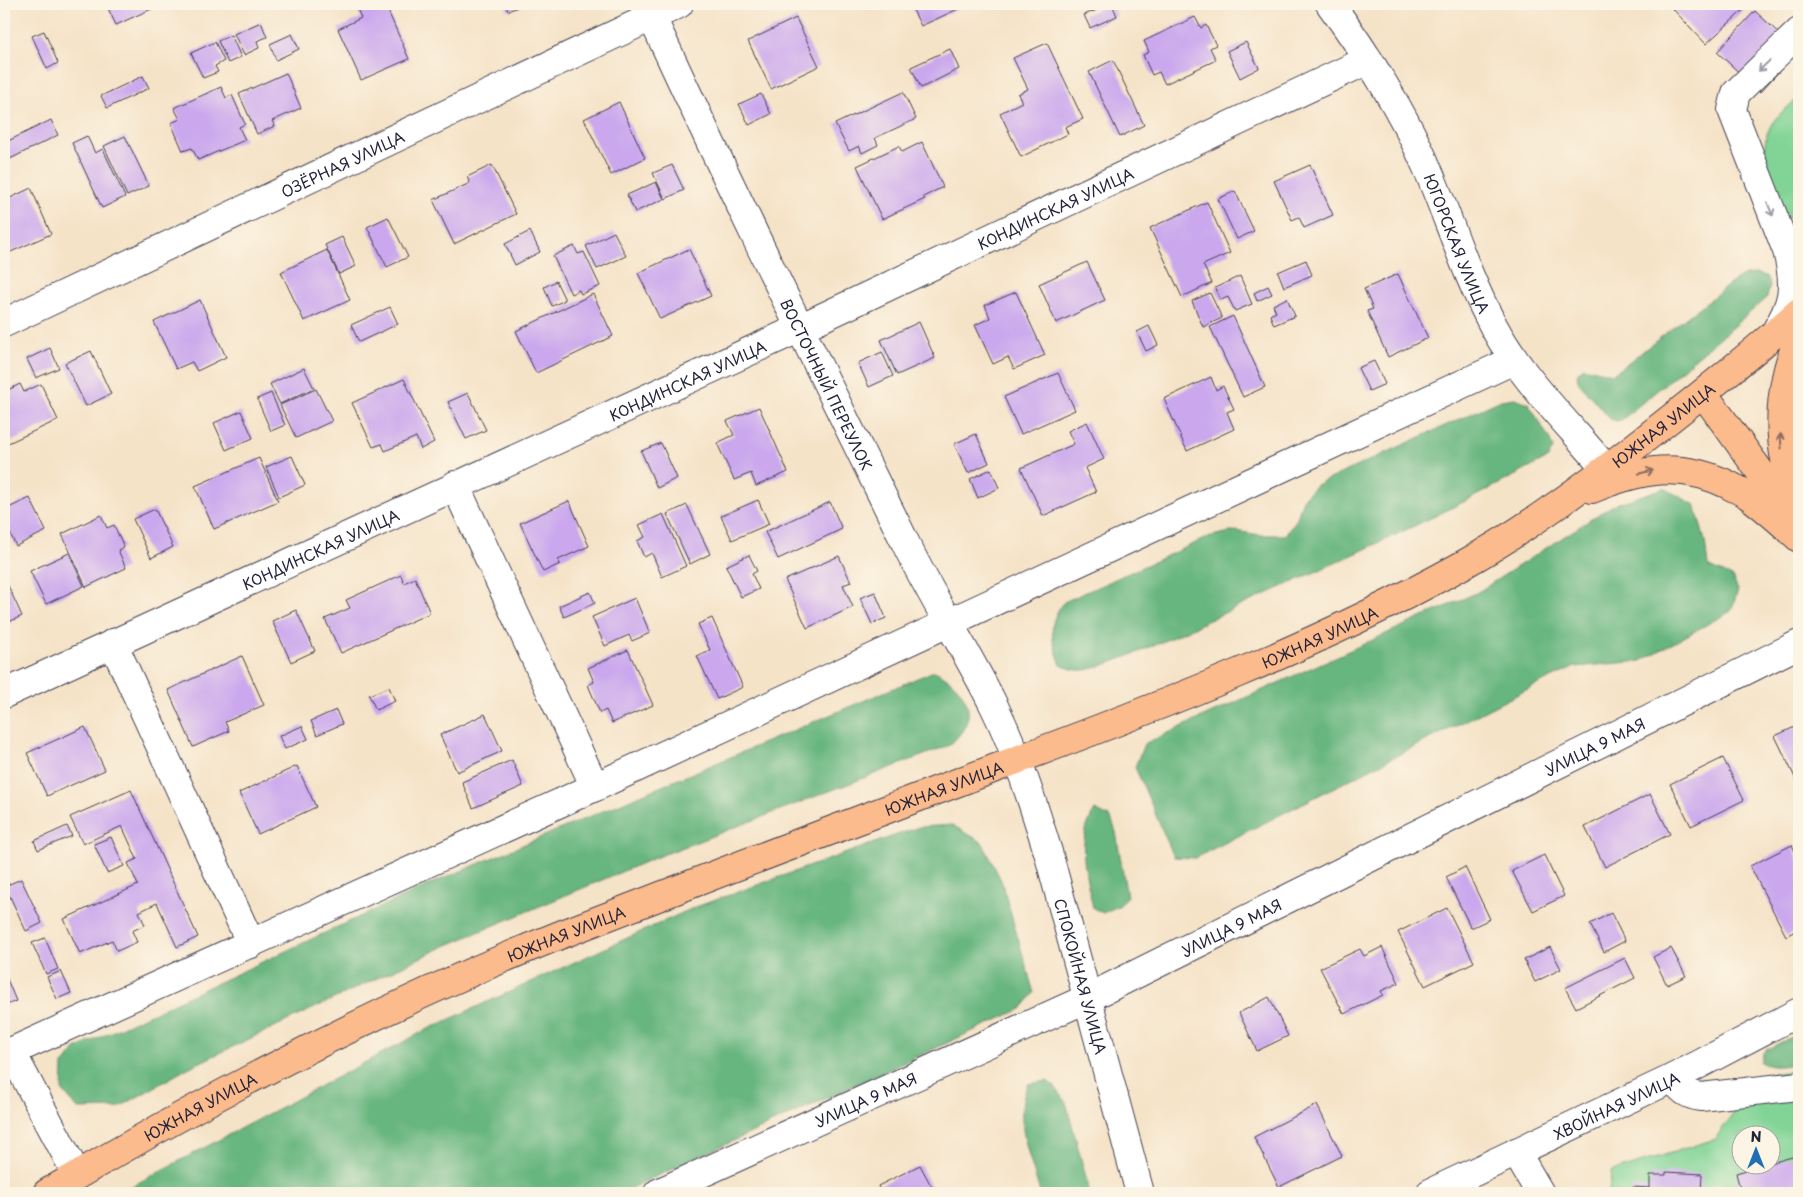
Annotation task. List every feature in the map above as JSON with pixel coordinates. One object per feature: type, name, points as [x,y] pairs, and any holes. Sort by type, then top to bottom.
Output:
[{"type":"main road","name":"ЮЖНАЯ УЛИЦА","points":[[47,1193],[220,1094],[334,1035],[445,983],[556,936],[1017,760],[1262,664],[1367,615],[1461,566],[1567,499],[1703,393],[1787,335],[1799,312]]},
{"type":"main road","points":[[1787,335],[1787,372],[1780,424],[1782,450],[1791,485],[1799,504]]},
{"type":"main road","points":[[1703,393],[1799,525]]},
{"type":"main road","points":[[1567,499],[1621,478],[1653,470],[1680,469],[1716,479],[1748,495],[1799,538]]},
{"type":"street","name":"ОЗЁРНАЯ УЛИЦА","points":[[4,323],[649,10],[679,4]]},
{"type":"street","name":"ЮГОРСКАЯ УЛИЦА","points":[[1330,4],[1368,60],[1427,168],[1479,297],[1514,360],[1606,469]]},
{"type":"street","name":"ВОСТОЧНЫЙ ПЕРЕУЛОК","points":[[649,10],[800,328],[926,584],[994,704],[1017,760]]},
{"type":"street","points":[[1787,335],[1793,290],[1793,256],[1732,110],[1736,93],[1799,32]]},
{"type":"street","name":"КОНДИНСКАЯ УЛИЦА","points":[[4,694],[800,328],[1368,60]]},
{"type":"street","points":[[77,1176],[7,1053],[595,787],[1514,360]]},
{"type":"street","points":[[455,485],[595,787]]},
{"type":"street","points":[[113,643],[251,944]]},
{"type":"street","name":"УЛИЦА 9 МАЯ","points":[[658,1193],[1088,998],[1799,644]]},
{"type":"street","name":"СПОКОЙНАЯ УЛИЦА","points":[[1017,760],[1048,852],[1140,1193]]},
{"type":"street","name":"ХВОЙНАЯ УЛИЦА","points":[[1430,1193],[1673,1078],[1799,1012]]},
{"type":"street","points":[[1673,1078],[1679,1087],[1689,1095],[1701,1097],[1799,1086]]},
{"type":"street","points":[[1516,1152],[1540,1193]]},
{"type":"green space","points":[[1799,97],[1799,238],[1778,198],[1767,170],[1765,141],[1772,123]]},
{"type":"green space","points":[[1756,274],[1766,276],[1770,284],[1767,298],[1623,419],[1617,421],[1610,419],[1579,383],[1577,374],[1583,367],[1613,374],[1730,284],[1745,275]]},
{"type":"green space","points":[[1515,398],[1528,403],[1549,438],[1553,449],[1548,458],[1398,534],[1150,647],[1085,670],[1077,670],[1061,665],[1052,632],[1058,610],[1064,602],[1211,536],[1236,531],[1260,535],[1285,535],[1297,519],[1303,499],[1316,485],[1501,400]]},
{"type":"green space","points":[[1664,488],[1695,505],[1705,541],[1708,566],[1732,577],[1738,590],[1731,611],[1641,661],[1575,667],[1195,858],[1174,857],[1135,767],[1144,744],[1478,592],[1613,505]]},
{"type":"green space","points":[[934,671],[949,679],[955,685],[961,692],[968,709],[965,726],[950,745],[652,859],[445,946],[188,1068],[118,1108],[78,1109],[62,1090],[63,1065],[75,1049],[428,885]]},
{"type":"green space","points":[[1095,810],[1111,818],[1116,832],[1127,897],[1120,905],[1103,913],[1093,908],[1084,858],[1085,833]]},
{"type":"green space","points":[[952,825],[982,842],[1001,880],[1034,993],[1021,1009],[620,1193],[342,1193],[330,1186],[318,1184],[299,1189],[293,1193],[119,1193],[426,1030],[693,908],[919,827]]},
{"type":"green space","points":[[1799,1033],[1799,1062],[1784,1066],[1774,1066],[1760,1062],[1764,1051]]},
{"type":"green space","points":[[1799,1071],[1799,1193],[1609,1193],[1611,1172],[1715,1139],[1762,1074]]},
{"type":"green space","points":[[1047,1081],[1056,1088],[1066,1102],[1090,1193],[1040,1193],[1022,1125],[1022,1111],[1028,1084]]},
{"type":"building","points":[[106,4],[162,4],[116,25]]},
{"type":"building","points":[[355,4],[385,4],[409,59],[361,80],[338,29],[361,18]]},
{"type":"building","points":[[505,4],[525,4],[508,11]]},
{"type":"building","points":[[910,4],[969,4],[921,26]]},
{"type":"building","points":[[1112,4],[1117,16],[1090,28],[1084,15]]},
{"type":"building","points":[[1673,4],[1750,4],[1706,44],[1670,6]]},
{"type":"building","points":[[1755,11],[1798,51],[1760,92],[1717,52]]},
{"type":"building","points":[[1195,17],[1201,28],[1206,25],[1216,45],[1210,48],[1216,60],[1165,84],[1159,72],[1152,75],[1143,55],[1149,52],[1144,41]]},
{"type":"building","points":[[796,18],[819,66],[771,89],[748,41]]},
{"type":"building","points":[[261,22],[267,37],[257,41],[259,48],[244,55],[234,34]]},
{"type":"building","points":[[44,31],[58,63],[47,69],[32,36]]},
{"type":"building","points":[[292,34],[299,49],[276,60],[270,44]]},
{"type":"building","points":[[231,35],[241,57],[228,63],[218,41]]},
{"type":"building","points":[[215,42],[224,61],[215,66],[218,72],[203,78],[191,53]]},
{"type":"building","points":[[1246,42],[1259,68],[1240,78],[1227,51]]},
{"type":"building","points":[[1047,43],[1083,119],[1065,127],[1068,134],[1021,157],[1000,113],[1022,102],[1018,94],[1028,89],[1013,58]]},
{"type":"building","points":[[950,49],[959,69],[921,88],[911,67]]},
{"type":"building","points":[[1113,60],[1144,125],[1120,137],[1089,72]]},
{"type":"building","points":[[286,73],[301,108],[272,121],[275,126],[257,134],[239,94]]},
{"type":"building","points":[[143,76],[149,88],[107,108],[101,96]]},
{"type":"building","points":[[221,87],[226,98],[232,95],[245,124],[239,127],[245,140],[198,160],[192,148],[183,151],[171,123],[180,119],[174,108]]},
{"type":"building","points":[[903,92],[916,119],[875,138],[878,145],[862,153],[859,146],[849,151],[835,124]]},
{"type":"building","points":[[761,94],[771,114],[749,125],[739,104]]},
{"type":"building","points":[[619,102],[645,158],[611,175],[584,119]]},
{"type":"building","points":[[51,120],[58,135],[4,162],[4,143]]},
{"type":"building","points":[[87,136],[95,153],[103,149],[125,197],[102,208],[72,143]]},
{"type":"building","points":[[125,136],[149,186],[127,196],[104,146]]},
{"type":"building","points":[[922,142],[943,187],[923,197],[925,199],[882,219],[857,166],[899,146],[902,152]]},
{"type":"building","points":[[492,165],[516,214],[454,244],[433,200],[470,183],[467,177]]},
{"type":"building","points":[[672,165],[684,190],[665,199],[653,173]]},
{"type":"building","points":[[1310,165],[1333,215],[1304,228],[1299,217],[1292,220],[1274,181]]},
{"type":"building","points":[[656,182],[664,199],[635,212],[627,195]]},
{"type":"building","points":[[31,188],[51,234],[4,255],[4,212],[8,211],[4,201]]},
{"type":"building","points":[[1235,191],[1254,231],[1237,239],[1218,199]]},
{"type":"building","points":[[1207,202],[1230,253],[1203,265],[1212,283],[1182,297],[1150,228]]},
{"type":"building","points":[[388,217],[408,257],[387,267],[367,227]]},
{"type":"building","points":[[530,231],[540,252],[515,265],[505,244]]},
{"type":"building","points":[[614,232],[626,256],[597,269],[586,246]]},
{"type":"building","points":[[342,237],[356,266],[339,274],[325,245]]},
{"type":"building","points":[[574,246],[578,254],[584,252],[600,286],[581,294],[579,290],[571,294],[553,256]]},
{"type":"building","points":[[689,249],[711,296],[660,319],[638,273]]},
{"type":"building","points":[[327,250],[350,300],[304,321],[281,272]]},
{"type":"building","points":[[1306,260],[1312,275],[1284,287],[1278,272]]},
{"type":"building","points":[[1087,262],[1105,300],[1056,323],[1039,284]]},
{"type":"building","points":[[1398,274],[1428,338],[1388,357],[1367,311],[1373,309],[1364,289]]},
{"type":"building","points":[[1240,276],[1252,304],[1235,311],[1228,297],[1221,300],[1215,288]]},
{"type":"building","points":[[556,281],[565,300],[552,306],[544,287]]},
{"type":"building","points":[[1268,286],[1272,294],[1257,301],[1254,293]]},
{"type":"building","points":[[1016,292],[1045,355],[1014,369],[1008,357],[993,364],[975,325],[990,318],[985,305]]},
{"type":"building","points":[[1210,293],[1222,318],[1203,327],[1192,301]]},
{"type":"building","points":[[593,294],[613,336],[536,373],[516,331]]},
{"type":"building","points":[[1287,298],[1295,316],[1274,325],[1270,315],[1276,312],[1273,305]]},
{"type":"building","points":[[200,300],[226,357],[197,371],[192,362],[176,369],[154,322]]},
{"type":"building","points":[[390,307],[398,324],[359,342],[351,325]]},
{"type":"building","points":[[1233,316],[1265,387],[1243,397],[1210,327]]},
{"type":"building","points":[[919,322],[935,358],[897,375],[881,340]]},
{"type":"building","points":[[1149,326],[1158,345],[1146,351],[1137,332]]},
{"type":"building","points":[[50,348],[59,368],[36,378],[27,359]]},
{"type":"building","points":[[91,351],[111,394],[86,406],[65,363]]},
{"type":"building","points":[[882,352],[893,376],[869,387],[858,363]]},
{"type":"building","points":[[1374,361],[1385,384],[1369,391],[1358,368]]},
{"type":"building","points":[[304,368],[314,388],[280,404],[270,384]]},
{"type":"building","points":[[1058,373],[1075,410],[1021,434],[1004,397]]},
{"type":"building","points":[[1211,377],[1216,390],[1223,386],[1234,409],[1227,412],[1234,429],[1187,451],[1164,399]]},
{"type":"building","points":[[404,379],[434,442],[421,449],[416,437],[385,451],[382,444],[373,447],[352,403]]},
{"type":"building","points":[[20,384],[24,392],[41,384],[58,420],[4,445],[4,392]]},
{"type":"building","points":[[316,389],[332,421],[296,438],[280,405]]},
{"type":"building","points":[[271,393],[285,425],[271,431],[257,399]]},
{"type":"building","points":[[468,393],[486,430],[466,439],[448,402]]},
{"type":"building","points":[[759,407],[788,472],[756,486],[751,473],[734,480],[717,443],[734,435],[727,421]]},
{"type":"building","points":[[241,411],[253,438],[226,450],[214,423]]},
{"type":"building","points":[[1087,422],[1104,459],[1085,468],[1096,492],[1043,516],[1021,468],[1074,444],[1068,431]]},
{"type":"building","points":[[976,434],[989,463],[968,473],[954,444]]},
{"type":"building","points":[[661,443],[677,478],[657,488],[641,451]]},
{"type":"building","points":[[292,456],[305,485],[279,497],[266,467]]},
{"type":"building","points":[[259,458],[278,501],[214,529],[195,486]]},
{"type":"building","points":[[991,469],[999,488],[978,498],[970,479]]},
{"type":"building","points":[[30,498],[46,531],[16,546],[4,521],[4,510]]},
{"type":"building","points":[[758,500],[769,524],[732,540],[721,516]]},
{"type":"building","points":[[569,501],[589,546],[558,560],[560,564],[543,572],[520,523]]},
{"type":"building","points":[[830,502],[842,529],[778,559],[765,532]]},
{"type":"building","points":[[687,505],[710,554],[690,564],[667,514]]},
{"type":"building","points":[[155,509],[173,547],[151,558],[133,519]]},
{"type":"building","points":[[663,514],[686,566],[662,577],[652,553],[644,557],[637,541],[645,537],[639,525]]},
{"type":"building","points":[[101,515],[107,528],[114,525],[124,547],[118,550],[126,568],[86,587],[62,534]]},
{"type":"building","points":[[69,553],[84,586],[46,604],[30,571]]},
{"type":"building","points":[[749,555],[757,571],[752,574],[759,589],[741,597],[726,566]]},
{"type":"building","points":[[839,556],[851,582],[843,585],[853,607],[807,628],[785,580]]},
{"type":"building","points":[[401,575],[404,583],[415,578],[430,613],[341,653],[325,619],[350,608],[346,600]]},
{"type":"building","points":[[4,577],[22,616],[4,624]]},
{"type":"building","points":[[590,592],[595,603],[564,617],[559,606]]},
{"type":"building","points":[[875,592],[886,618],[872,624],[860,598]]},
{"type":"building","points":[[635,598],[650,633],[632,641],[629,635],[605,646],[592,617]]},
{"type":"building","points":[[296,610],[315,651],[291,662],[272,621]]},
{"type":"building","points":[[712,618],[743,687],[717,699],[697,656],[710,650],[698,624]]},
{"type":"building","points":[[628,650],[653,705],[612,723],[606,710],[600,713],[588,685],[594,682],[588,668]]},
{"type":"building","points":[[242,656],[264,705],[225,722],[229,731],[193,747],[168,690]]},
{"type":"building","points":[[389,687],[395,701],[376,710],[369,695]]},
{"type":"building","points":[[336,710],[342,724],[317,735],[311,721]]},
{"type":"building","points":[[485,714],[502,751],[457,772],[440,735]]},
{"type":"building","points":[[1799,725],[1799,786],[1775,736]]},
{"type":"building","points":[[302,726],[308,739],[285,749],[279,736]]},
{"type":"building","points":[[85,727],[105,770],[47,796],[27,753]]},
{"type":"building","points":[[1723,758],[1744,800],[1691,826],[1670,784]]},
{"type":"building","points":[[512,760],[523,786],[473,808],[462,782]]},
{"type":"building","points":[[297,766],[316,807],[258,834],[239,793]]},
{"type":"building","points":[[131,790],[198,937],[177,947],[157,903],[139,912],[145,925],[132,931],[137,942],[117,951],[112,940],[80,954],[64,919],[138,885],[128,863],[137,859],[122,826],[83,844],[70,817]]},
{"type":"building","points":[[1650,794],[1670,834],[1605,867],[1585,827]]},
{"type":"building","points":[[67,826],[72,836],[38,850],[34,841]]},
{"type":"building","points":[[111,837],[124,866],[107,873],[94,844]]},
{"type":"building","points":[[1792,845],[1799,860],[1799,929],[1786,936],[1750,866]]},
{"type":"building","points":[[1544,855],[1564,896],[1533,911],[1512,871]]},
{"type":"building","points":[[1465,867],[1490,919],[1471,928],[1446,877]]},
{"type":"building","points":[[21,879],[42,923],[26,931],[5,886]]},
{"type":"building","points":[[1447,908],[1474,962],[1425,986],[1398,932]]},
{"type":"building","points":[[1611,913],[1625,941],[1604,952],[1590,924]]},
{"type":"building","points":[[45,938],[58,969],[46,974],[32,943]]},
{"type":"building","points":[[1382,947],[1399,983],[1381,991],[1383,995],[1344,1014],[1320,968],[1360,949],[1364,956]]},
{"type":"building","points":[[1550,947],[1561,969],[1535,982],[1524,960]]},
{"type":"building","points":[[1671,948],[1686,976],[1667,985],[1653,957]]},
{"type":"building","points":[[1625,958],[1635,978],[1576,1008],[1565,988]]},
{"type":"building","points":[[61,971],[71,993],[57,999],[47,977]]},
{"type":"building","points":[[4,972],[16,1001],[4,1006]]},
{"type":"building","points":[[1269,997],[1288,1036],[1257,1051],[1239,1013]]},
{"type":"building","points":[[1317,1105],[1342,1156],[1279,1187],[1254,1137]]},
{"type":"building","points":[[1799,1155],[1799,1193],[1741,1193],[1736,1174],[1780,1174],[1780,1160]]},
{"type":"building","points":[[920,1165],[935,1193],[881,1193],[878,1186]]},
{"type":"building","points":[[1666,1172],[1702,1174],[1701,1193],[1633,1193],[1633,1187],[1650,1188],[1650,1175],[1666,1175]]}]
